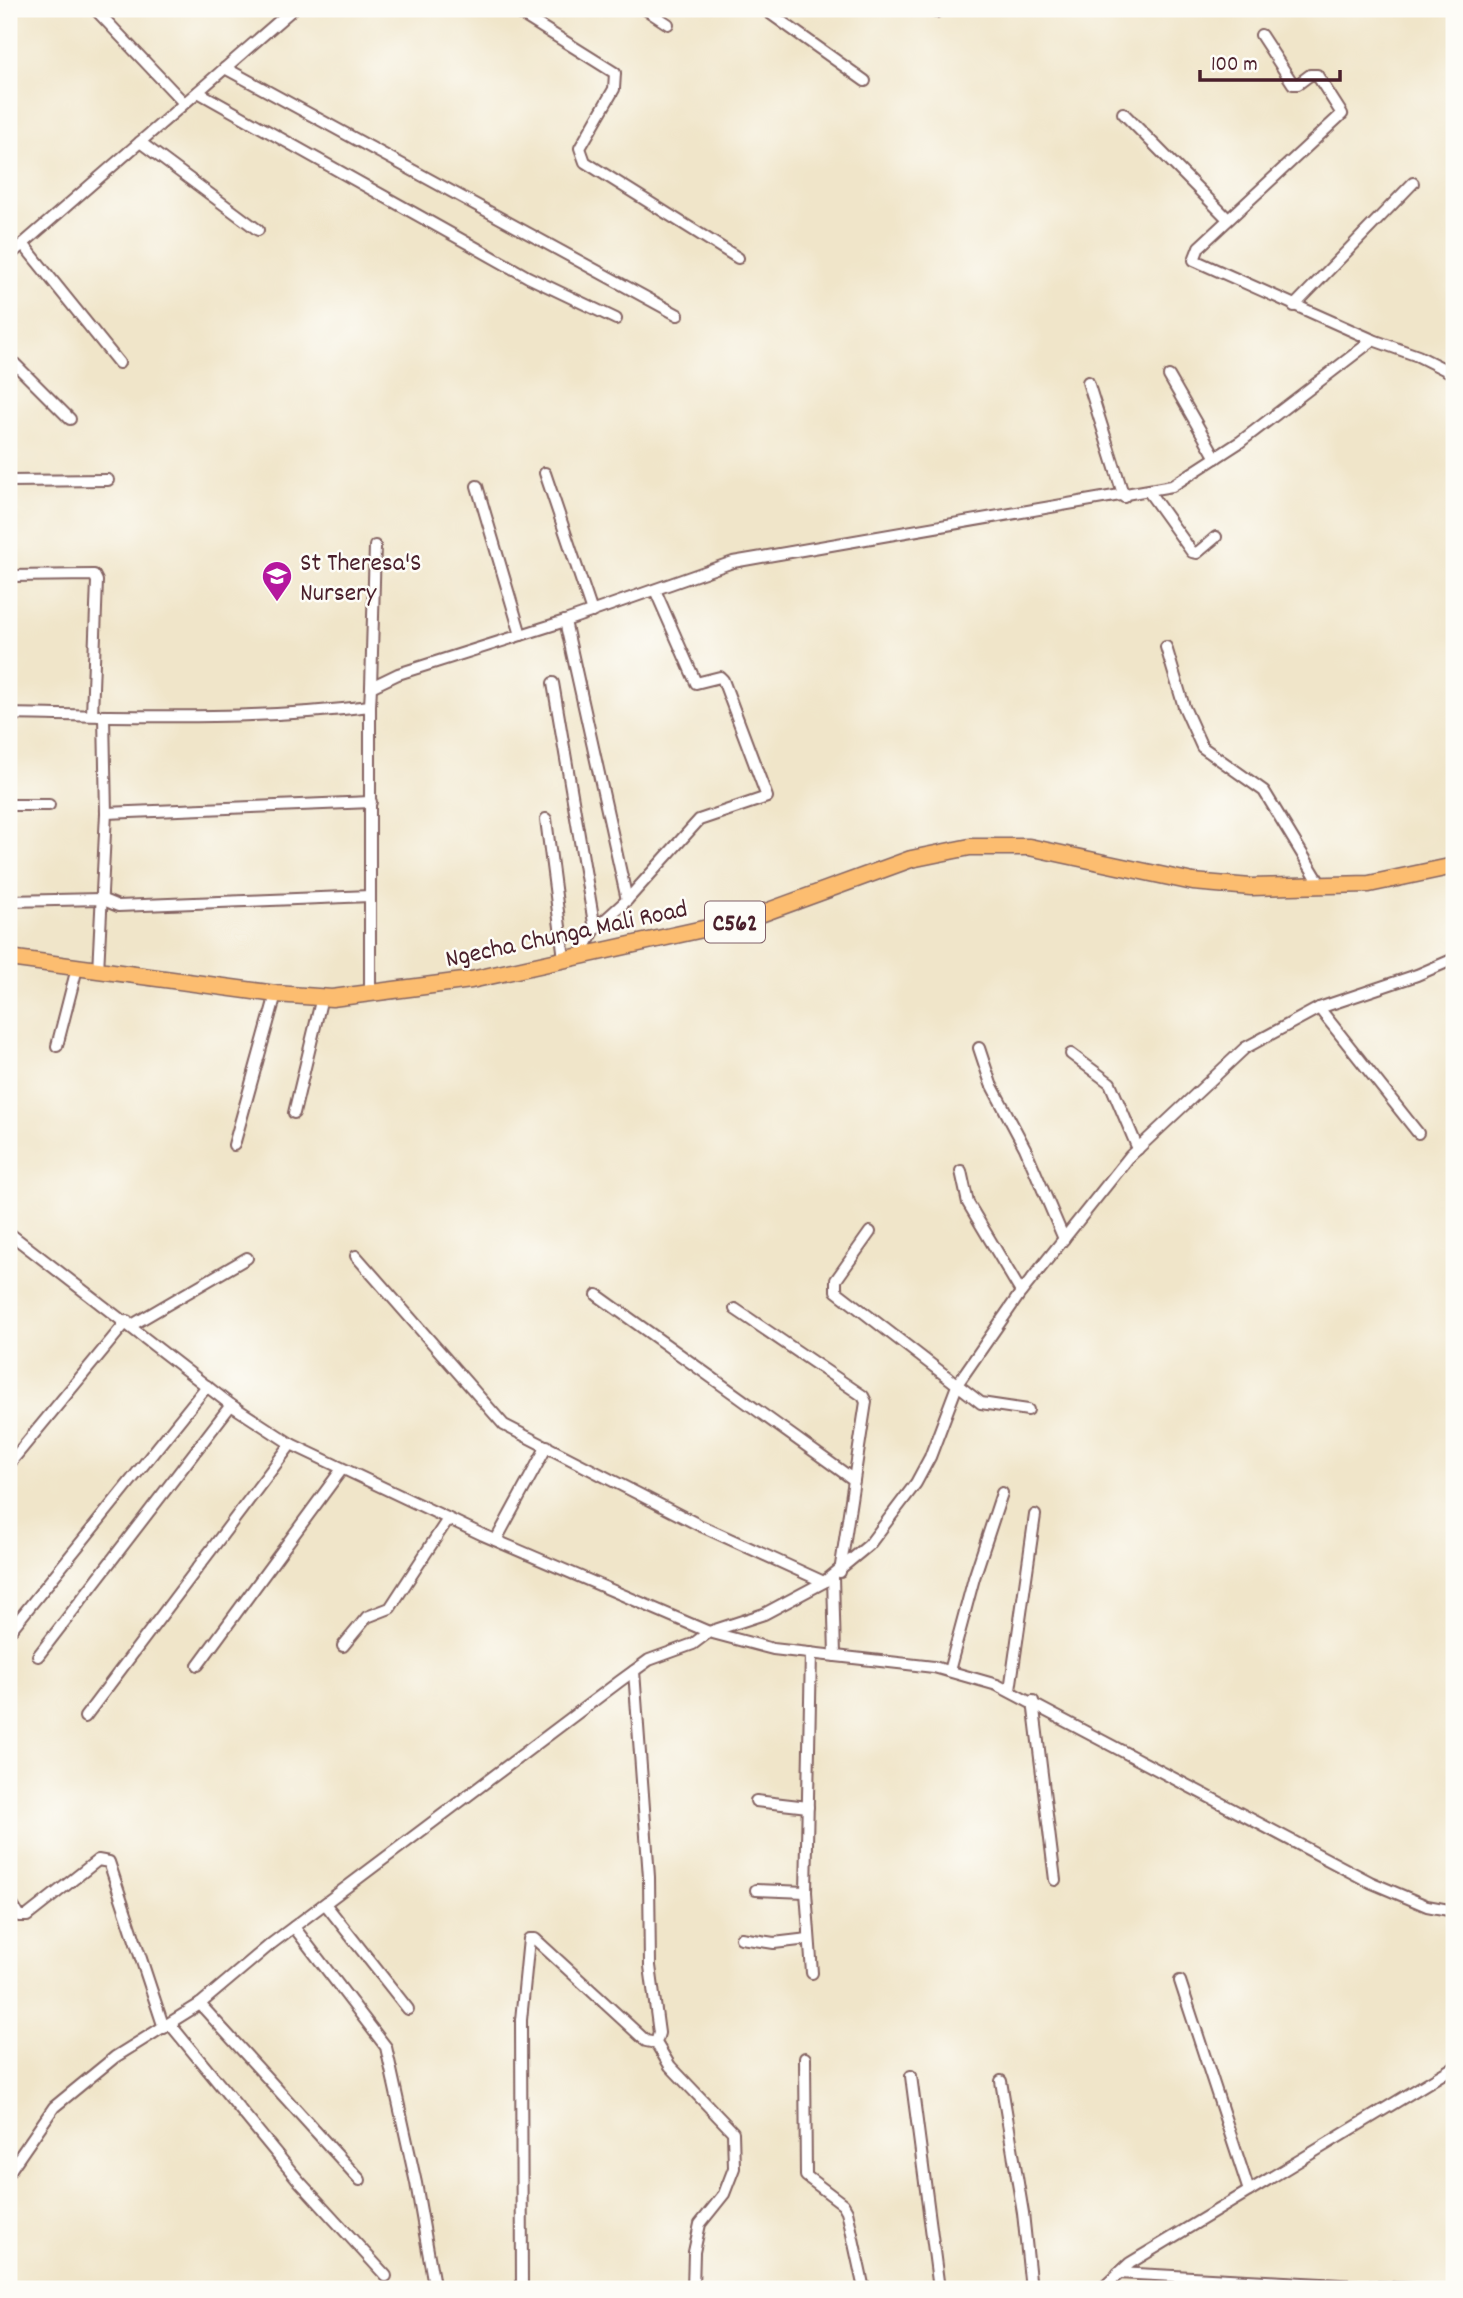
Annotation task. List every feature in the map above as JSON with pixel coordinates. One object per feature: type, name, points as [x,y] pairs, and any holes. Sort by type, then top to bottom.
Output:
[{"type":"main road","name":"Ngecha Chunga Mali Road","points":[[9,958],[276,994],[322,997],[471,980],[744,920],[911,859],[970,847],[1029,847],[1193,882],[1251,887],[1369,884],[1454,866]]},
{"type":"street","points":[[94,9],[184,103]]},
{"type":"street","points":[[9,256],[293,9]]},
{"type":"street","points":[[513,9],[615,73],[614,89],[580,148],[585,162],[738,258]]},
{"type":"street","points":[[645,9],[668,24]]},
{"type":"street","points":[[764,9],[865,81]]},
{"type":"street","points":[[1261,35],[1293,84],[1298,84],[1310,75],[1317,75],[1342,114],[1199,247],[1195,256],[1196,264],[1373,340],[1418,355],[1454,373]]},
{"type":"street","points":[[225,68],[678,314]]},
{"type":"street","points":[[198,92],[528,277],[617,319]]},
{"type":"street","points":[[1123,113],[1228,219]]},
{"type":"street","points":[[140,142],[258,230]]},
{"type":"street","points":[[1294,306],[1413,183]]},
{"type":"street","points":[[23,244],[119,363]]},
{"type":"street","points":[[371,687],[398,674],[759,556],[999,514],[1124,497],[1172,486],[1216,458],[1373,340]]},
{"type":"street","points":[[9,358],[70,419]]},
{"type":"street","points":[[1169,376],[1216,458]]},
{"type":"street","points":[[1088,382],[1124,497]]},
{"type":"street","points":[[545,473],[592,612]]},
{"type":"street","points":[[9,481],[108,480]]},
{"type":"street","points":[[477,486],[521,635]]},
{"type":"street","points":[[1149,492],[1192,552],[1197,553],[1216,537]]},
{"type":"street","points":[[370,993],[370,706],[375,546]]},
{"type":"street","points":[[9,576],[91,574],[95,577],[92,715]]},
{"type":"street","points":[[581,954],[595,929],[627,900],[699,820],[766,797],[723,680],[720,677],[696,683],[655,590]]},
{"type":"street","points":[[565,621],[627,900]]},
{"type":"street","points":[[1166,647],[1184,707],[1202,747],[1264,792],[1321,885]]},
{"type":"street","points":[[553,683],[595,929]]},
{"type":"street","points":[[9,714],[104,717],[302,715],[370,706]]},
{"type":"street","points":[[98,971],[106,813],[104,717]]},
{"type":"street","points":[[106,813],[371,802]]},
{"type":"street","points":[[9,805],[49,804]]},
{"type":"street","points":[[546,819],[565,958]]},
{"type":"street","points":[[9,901],[101,899],[118,906],[370,896]]},
{"type":"street","points":[[9,2172],[54,2107],[115,2057],[200,2004],[294,1927],[649,1660],[693,1644],[709,1632],[764,1614],[832,1577],[869,1545],[916,1483],[930,1457],[958,1383],[1021,1292],[1138,1149],[1245,1048],[1319,1008],[1417,975],[1454,959]]},
{"type":"street","points":[[57,1046],[77,968]]},
{"type":"street","points":[[234,1145],[276,994]]},
{"type":"street","points":[[294,1113],[322,997]]},
{"type":"street","points":[[1319,1008],[1418,1133]]},
{"type":"street","points":[[979,1048],[991,1084],[1025,1148],[1064,1239]]},
{"type":"street","points":[[1071,1054],[1110,1083],[1138,1149]]},
{"type":"street","points":[[961,1171],[968,1203],[1021,1292]]},
{"type":"street","points":[[870,1232],[836,1280],[836,1291],[981,1403],[1028,1410]]},
{"type":"street","points":[[9,1233],[232,1405],[291,1444],[342,1469],[496,1540],[709,1632],[773,1649],[948,1671],[1010,1690],[1370,1882],[1427,1906],[1454,1911]]},
{"type":"street","points":[[356,1256],[504,1425],[699,1525],[832,1577]]},
{"type":"street","points":[[9,1464],[129,1323],[247,1258]]},
{"type":"street","points":[[597,1295],[854,1480]]},
{"type":"street","points":[[735,1309],[863,1396],[866,1402],[854,1480],[832,1577],[835,1656]]},
{"type":"street","points":[[9,1632],[207,1385]]},
{"type":"street","points":[[38,1656],[232,1405]]},
{"type":"street","points":[[85,1717],[291,1444]]},
{"type":"street","points":[[496,1540],[547,1446]]},
{"type":"street","points":[[198,1665],[342,1469]]},
{"type":"street","points":[[948,1671],[974,1578],[1002,1493]]},
{"type":"street","points":[[1010,1690],[1035,1515]]},
{"type":"street","points":[[342,1646],[367,1617],[390,1608],[449,1519]]},
{"type":"street","points":[[811,1653],[806,1892],[812,1973]]},
{"type":"street","points":[[634,1671],[649,1877],[650,1966],[659,2033],[656,2043],[670,2066],[733,2132],[734,2168],[724,2194],[700,2224],[694,2252],[693,2289]]},
{"type":"street","points":[[1032,1701],[1055,1880]]},
{"type":"street","points":[[756,1801],[808,1807]]},
{"type":"street","points":[[9,1900],[19,1916],[27,1916],[99,1860],[109,1862],[167,2026],[299,2181],[386,2276]]},
{"type":"street","points":[[756,1891],[806,1892]]},
{"type":"street","points":[[326,1905],[408,2009]]},
{"type":"street","points":[[294,1927],[386,2047],[416,2183],[434,2285]]},
{"type":"street","points":[[522,2289],[521,2020],[529,1939],[535,1938],[646,2042],[656,2043]]},
{"type":"street","points":[[741,1938],[774,1943],[808,1938]]},
{"type":"street","points":[[1180,1981],[1249,2191]]},
{"type":"street","points":[[200,2004],[360,2180]]},
{"type":"street","points":[[805,2058],[806,2176],[843,2204],[847,2211],[864,2289]]},
{"type":"street","points":[[1103,2289],[1118,2273],[1454,2067]]},
{"type":"street","points":[[911,2076],[939,2289]]},
{"type":"street","points":[[1001,2081],[1023,2213],[1031,2289]]},
{"type":"street","points":[[1118,2273],[1239,2284],[1414,2289]]},
{"type":"place","name":"St Theresa'S Nursery","points":[[277,603]]}]
